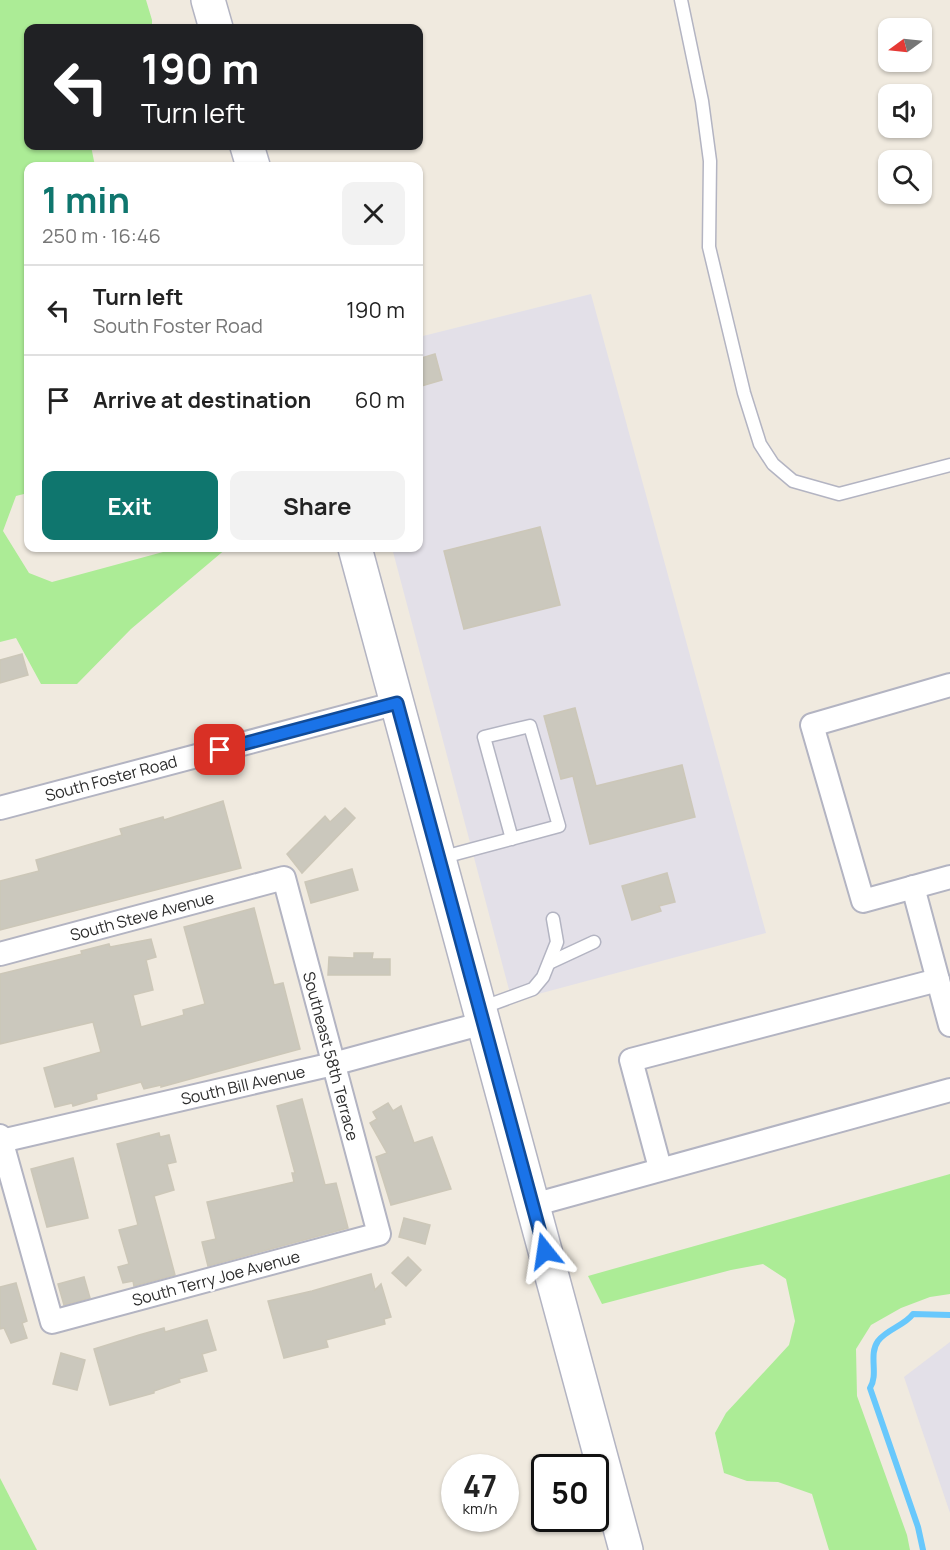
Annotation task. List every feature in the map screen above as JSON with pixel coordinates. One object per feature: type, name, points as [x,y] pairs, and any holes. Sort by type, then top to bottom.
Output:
[{"type":"main road","points":[[208,0],[215,24]]},
{"type":"main road","points":[[356,552],[626,1550]]},
{"type":"street","points":[[950,686],[812,725],[862,901],[950,877]]},
{"type":"street","name":"South Foster Road","points":[[0,808],[397,703]]},
{"type":"street","name":"South Steve Avenue","points":[[0,954],[284,878]]},
{"type":"street","name":"Southeast 58th Terrace","points":[[284,878],[379,1234]]},
{"type":"street","points":[[913,887],[950,1025]]},
{"type":"street","points":[[660,1168],[631,1060],[938,980]]},
{"type":"street","name":"South Bill Avenue","points":[[1,1138],[333,1064],[482,1016]]},
{"type":"street","points":[[532,1205],[950,1090]]},
{"type":"street","name":"South Terry Joe Avenue","points":[[1,1138],[52,1322],[379,1234]]},
{"type":"lane","points":[[681,0],[702,101],[710,161],[709,247],[744,393],[760,444],[773,464],[793,481],[838,494],[950,465]]},
{"type":"lane","points":[[439,859],[512,839],[559,826],[530,726],[484,737],[512,839]]},
{"type":"lane","points":[[482,1016],[533,989],[543,978],[557,942],[553,919]]},
{"type":"lane","points":[[551,962],[594,942]]},
{"type":"shaded area","points":[[591,294],[766,933],[512,1001],[393,552],[423,552],[423,336]]},
{"type":"shaded area","points":[[950,1342],[950,1513],[904,1377]]},
{"type":"green space","points":[[0,0],[146,0],[152,24],[24,24],[24,150],[92,150],[94,162],[24,162],[24,494],[16,496],[3,531],[29,573],[52,582],[163,552],[222,552],[131,629],[77,684],[41,684],[16,638],[0,642]]},
{"type":"green space","points":[[950,1174],[950,1294],[930,1297],[901,1308],[871,1325],[856,1349],[857,1396],[907,1535],[910,1550],[829,1550],[812,1494],[778,1482],[747,1481],[724,1473],[715,1433],[726,1413],[789,1345],[795,1321],[786,1279],[763,1264],[731,1270],[602,1304],[588,1276]]},
{"type":"green space","points":[[0,1478],[37,1550],[0,1550]]},
{"type":"building","points":[[435,354],[442,380],[423,386],[423,358]]},
{"type":"building","points":[[540,527],[560,605],[464,629],[444,551]]},
{"type":"building","points":[[22,654],[28,675],[0,683],[0,660]]},
{"type":"building","points":[[575,708],[596,786],[682,765],[695,817],[590,844],[573,776],[561,779],[544,716]]},
{"type":"building","points":[[223,801],[241,868],[0,930],[0,881],[39,871],[36,860],[122,835],[120,829],[163,817],[164,820]]},
{"type":"building","points":[[345,808],[355,818],[302,873],[287,854],[325,816],[330,822]]},
{"type":"building","points":[[352,869],[358,890],[311,903],[305,882]]},
{"type":"building","points":[[667,873],[675,902],[659,906],[661,911],[632,920],[622,886]]},
{"type":"building","points":[[254,908],[274,985],[283,983],[300,1049],[161,1087],[161,1085],[144,1089],[141,1082],[96,1094],[97,1099],[73,1106],[72,1103],[55,1107],[44,1068],[101,1052],[93,1022],[0,1044],[0,974],[82,954],[81,951],[109,944],[110,947],[151,939],[156,957],[146,960],[153,990],[133,995],[141,1027],[184,1015],[183,1010],[205,1004],[184,927]]},
{"type":"building","points":[[354,953],[373,953],[372,959],[390,959],[390,975],[328,975],[329,957],[354,958]]},
{"type":"building","points":[[302,1099],[325,1185],[336,1183],[348,1228],[208,1266],[202,1242],[216,1239],[207,1202],[294,1182],[292,1173],[295,1173],[277,1106]]},
{"type":"building","points":[[388,1103],[393,1111],[401,1106],[414,1143],[432,1137],[451,1189],[391,1205],[376,1157],[387,1153],[370,1123],[377,1119],[373,1112]]},
{"type":"building","points":[[159,1133],[160,1137],[169,1135],[176,1162],[167,1164],[174,1190],[154,1196],[175,1275],[134,1286],[133,1281],[123,1283],[118,1267],[129,1264],[119,1230],[138,1225],[117,1144]]},
{"type":"building","points":[[73,1158],[88,1218],[47,1227],[31,1169]]},
{"type":"building","points":[[404,1218],[430,1225],[425,1244],[399,1237]]},
{"type":"building","points":[[408,1257],[421,1270],[406,1286],[392,1273]]},
{"type":"building","points":[[371,1274],[375,1290],[381,1284],[391,1317],[384,1319],[385,1324],[326,1340],[328,1347],[284,1358],[268,1301]]},
{"type":"building","points":[[84,1277],[90,1298],[64,1305],[58,1284]]},
{"type":"building","points":[[16,1283],[27,1321],[22,1323],[27,1338],[11,1343],[4,1328],[0,1329],[0,1287]]},
{"type":"building","points":[[207,1320],[216,1350],[202,1354],[207,1371],[179,1379],[180,1382],[154,1391],[154,1393],[110,1405],[94,1349],[164,1328],[165,1332]]},
{"type":"building","points":[[61,1353],[85,1360],[77,1390],[53,1384]]},
{"type":"waterway","points":[[923,1550],[918,1527],[870,1388],[874,1377],[874,1352],[878,1341],[886,1333],[905,1322],[913,1314],[950,1315]]},
{"type":"route","points":[[220,750],[397,703],[545,1251]]}]
